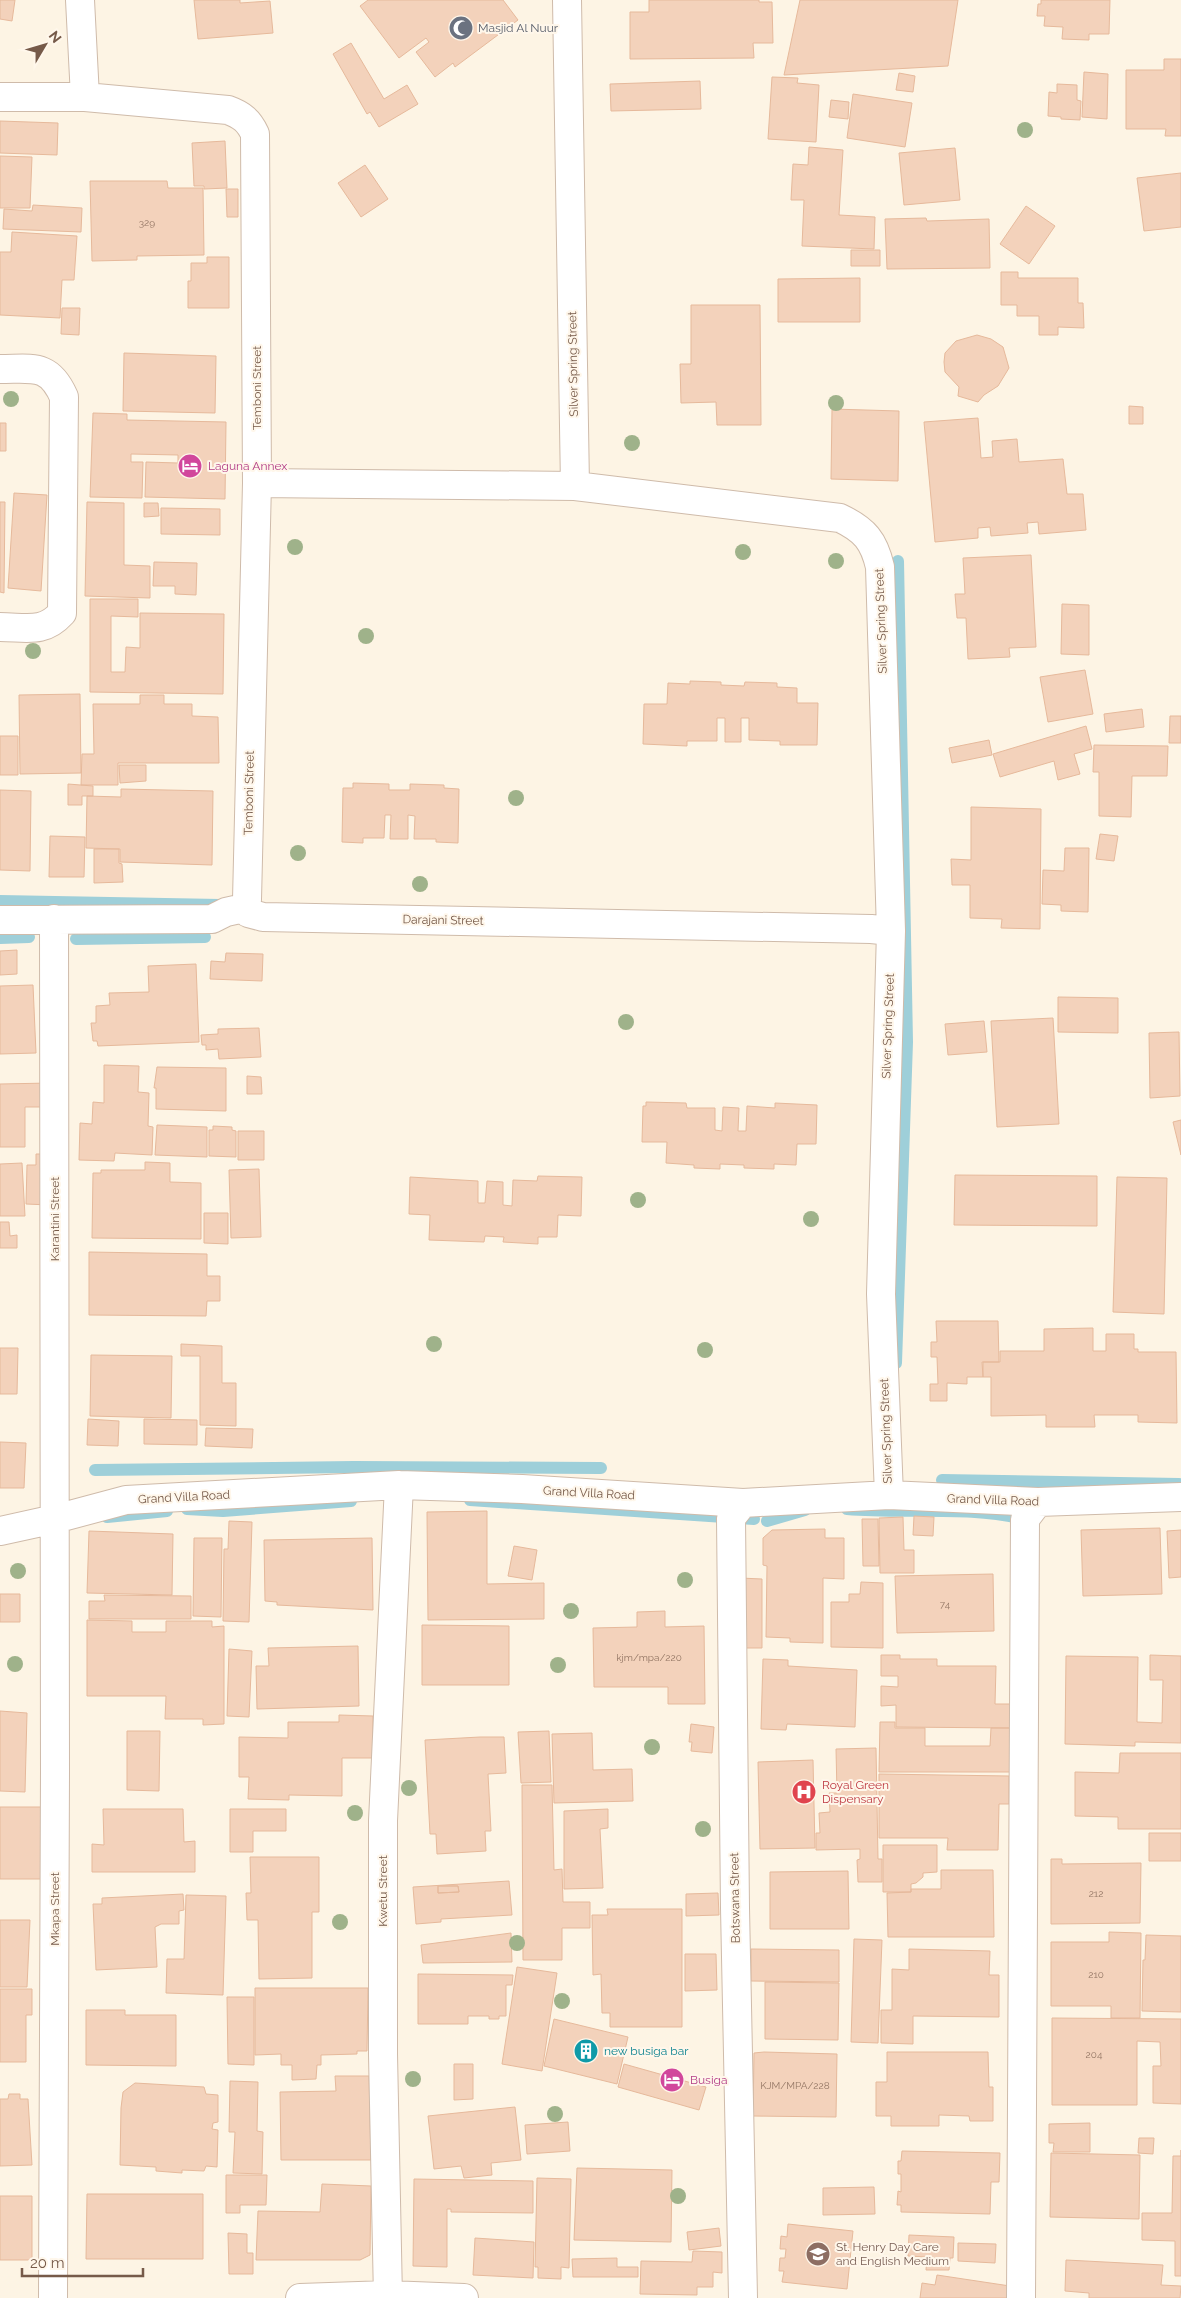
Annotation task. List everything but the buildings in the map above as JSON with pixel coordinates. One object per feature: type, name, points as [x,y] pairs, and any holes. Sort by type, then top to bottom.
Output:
[{"type":"street","points":[[80,0],[85,97]]},
{"type":"street","name":"Silver Spring Street","points":[[567,0],[575,486],[840,518],[868,537],[876,551],[880,568],[891,931],[881,1294],[888,1495]]},
{"type":"street","name":"Temboni Street","points":[[0,96],[85,97],[228,110],[237,113],[251,125],[256,144],[257,483],[247,900],[244,908]]},
{"type":"street","points":[[0,369],[40,369],[57,382],[64,398],[62,613],[52,624],[45,627],[0,627]]},
{"type":"street","points":[[257,483],[575,486]]},
{"type":"street","points":[[0,920],[212,919],[226,912],[244,908]]},
{"type":"street","name":"Darajani Street","points":[[244,908],[248,913],[263,917],[861,928],[891,931]]},
{"type":"street","name":"Karantini Street","points":[[54,919],[55,1519]]},
{"type":"street","name":"Grand Villa Road","points":[[0,1531],[126,1500],[399,1485],[522,1489],[744,1502],[888,1495],[1038,1502],[1181,1497]]},
{"type":"street","name":"Kwetu Street","points":[[388,2297],[383,2054],[384,1821],[399,1485]]},
{"type":"street","name":"Botswana Street","points":[[743,2298],[735,1917],[731,1518],[744,1502]]},
{"type":"street","points":[[1021,2298],[1025,1519],[1038,1502]]},
{"type":"street","name":"Mkapa Street","points":[[53,2298],[55,1519]]},
{"type":"street","points":[[300,2298],[464,2298]]},
{"type":"waterway","points":[[896,1363],[907,1042],[898,561]]},
{"type":"waterway","points":[[0,901],[220,905]]},
{"type":"waterway","points":[[0,938],[29,937]]},
{"type":"waterway","points":[[76,939],[205,937]]},
{"type":"waterway","points":[[95,1470],[354,1467],[601,1468]]},
{"type":"waterway","points":[[942,1480],[1179,1484]]},
{"type":"waterway","points":[[470,1500],[754,1519]]},
{"type":"waterway","points":[[187,1509],[223,1511],[351,1501]]},
{"type":"waterway","points":[[847,1509],[961,1511],[1006,1515],[1029,1520]]},
{"type":"waterway","points":[[767,1521],[805,1510]]},
{"type":"waterway","points":[[107,1517],[167,1511]]},
{"type":"place","name":"Masjid Al Nuur","points":[[461,28]]},
{"type":"place","name":"Laguna Annex","points":[[190,466]]},
{"type":"place","name":"Royal Green Dispensary","points":[[804,1792]]},
{"type":"place","name":"new busiga bar","points":[[586,2051]]},
{"type":"place","name":"Busiga","points":[[672,2080]]},
{"type":"place","name":"St. Henry Day Care and English Medium","points":[[818,2254]]}]
